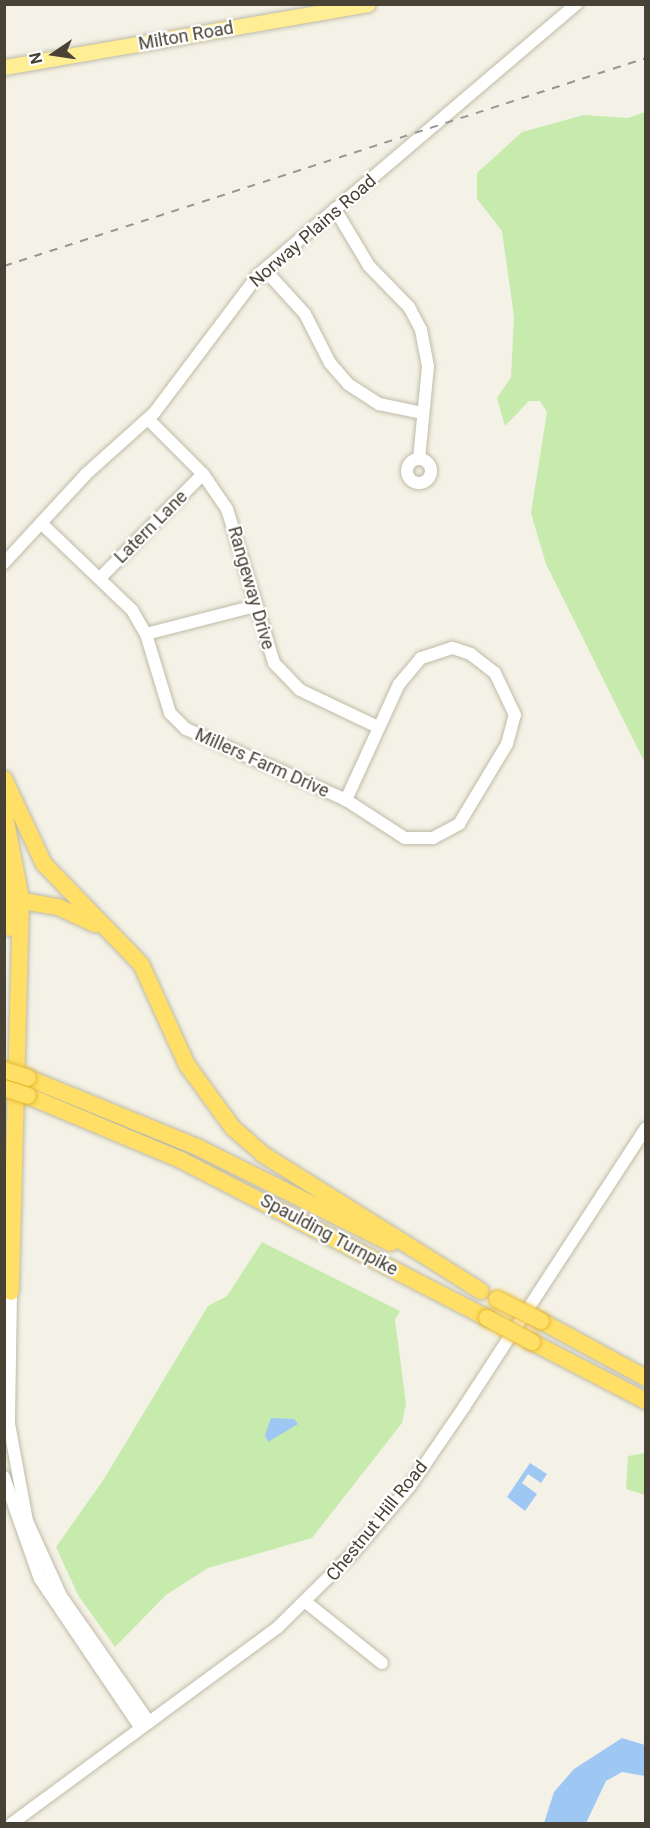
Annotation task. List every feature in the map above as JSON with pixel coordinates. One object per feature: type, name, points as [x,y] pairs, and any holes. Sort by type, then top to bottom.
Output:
[{"type":"highway","points":[[4,779],[44,864],[116,936],[151,981],[191,1073],[240,1135],[264,1155],[481,1291]]},
{"type":"highway","points":[[4,811],[12,899],[7,1292]]},
{"type":"highway","points":[[4,863],[12,899],[4,1151]]},
{"type":"highway","points":[[12,899],[58,907],[116,936]]},
{"type":"highway","name":"Spaulding Turnpike","points":[[4,1070],[254,1173],[541,1321],[645,1378]]},
{"type":"highway","name":"Spaulding Turnpike","points":[[4,1088],[28,1101],[165,1153],[645,1401]]},
{"type":"highway","points":[[4,1100],[28,1101]]},
{"type":"main road","name":"Milton Road","points":[[4,67],[368,4]]},
{"type":"street","name":"Norway Plains Road","points":[[4,563],[41,523],[148,419],[234,303],[265,270],[576,4]]},
{"type":"street","points":[[335,209],[369,266],[419,323],[428,366],[419,459]]},
{"type":"street","points":[[265,270],[305,314],[330,363],[348,384],[379,404],[423,413]]},
{"type":"street","name":"Rangeway Drive","points":[[148,419],[203,474],[227,509],[273,663],[288,681],[378,728]]},
{"type":"street","name":"Latern Lane","points":[[100,578],[203,474]]},
{"type":"street","name":"Millers Farm Drive","points":[[41,523],[132,610],[146,634],[170,713],[186,729],[346,800],[405,838],[442,835],[464,818],[507,744],[515,716],[495,673],[471,654],[452,648],[434,651],[409,669],[378,728],[346,800]]},
{"type":"street","points":[[146,634],[255,606]]},
{"type":"street","name":"Chestnut Hill Road","points":[[11,1824],[307,1603],[410,1486],[645,1128]]},
{"type":"street","points":[[7,1292],[9,1424],[27,1521],[60,1596],[145,1725]]},
{"type":"street","points":[[4,1477],[40,1579],[145,1725]]},
{"type":"street","points":[[307,1603],[382,1663]]},
{"type":"green space","points":[[645,112],[645,763],[546,564],[531,513],[547,412],[540,401],[529,401],[505,426],[497,398],[511,377],[514,317],[502,231],[477,199],[477,173],[522,132],[584,115],[628,118]]},
{"type":"green space","points":[[262,1242],[400,1311],[395,1320],[406,1404],[402,1423],[312,1538],[208,1568],[166,1595],[115,1647],[78,1595],[56,1547],[104,1479],[208,1306],[227,1296]]},
{"type":"green space","points":[[646,1453],[645,1495],[626,1489],[628,1456]]},
{"type":"water","points":[[271,1418],[294,1419],[298,1424],[268,1442],[265,1435]]},
{"type":"water","points":[[530,1463],[547,1474],[541,1483],[528,1474],[522,1483],[537,1494],[525,1511],[507,1497]]},
{"type":"water","points":[[622,1738],[645,1745],[645,1776],[622,1772],[606,1781],[586,1823],[544,1823],[554,1792],[574,1769]]},
{"type":"railway","points":[[4,266],[646,58]]}]
